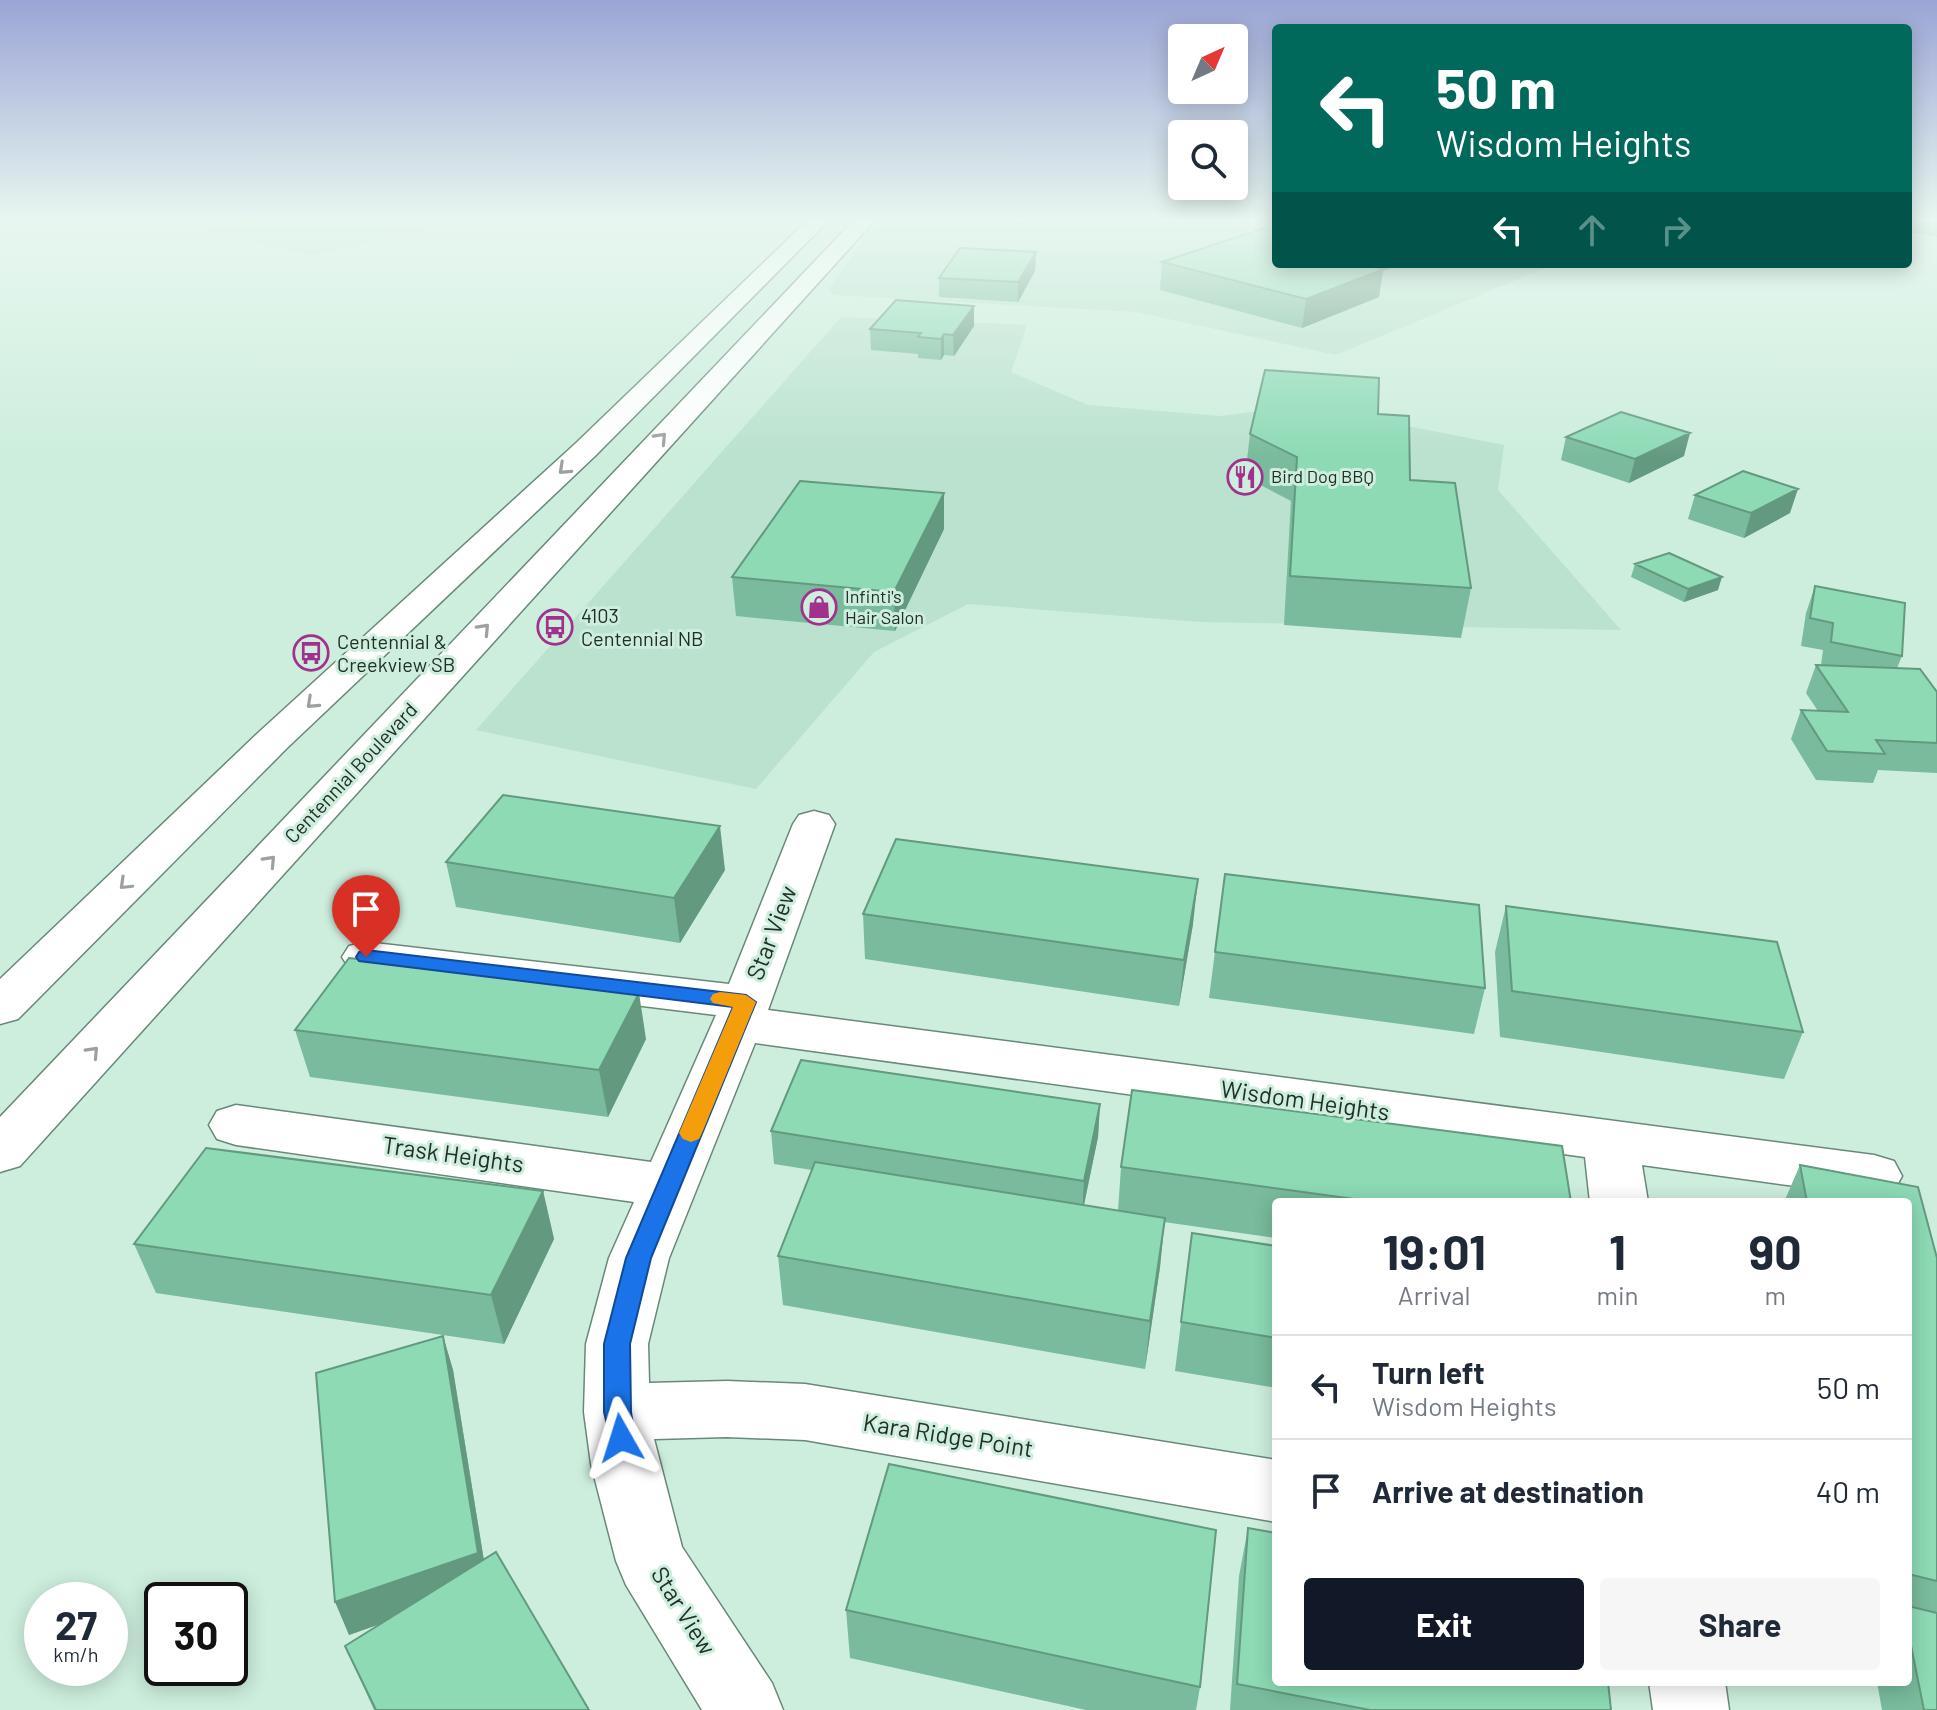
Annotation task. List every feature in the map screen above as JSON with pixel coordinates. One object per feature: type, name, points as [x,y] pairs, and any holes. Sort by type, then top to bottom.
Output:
[{"type":"main road","points":[[0,1007],[273,740],[585,450],[739,299]]},
{"type":"main road","name":"Centennial Boulevard","points":[[0,1152],[792,299]]},
{"type":"main road","name":"Star View","points":[[745,1710],[651,1561],[625,1464],[617,1412],[617,1344],[639,1258],[741,1012],[814,824]]},
{"type":"main road","name":"Wisdom Heights","points":[[366,957],[1611,1143],[1874,1176]]},
{"type":"main road","name":"Trask Heights","points":[[236,1125],[669,1186]]},
{"type":"main road","points":[[1611,1143],[1618,1198]]},
{"type":"main road","name":"Kara Ridge Point","points":[[617,1412],[727,1409],[805,1412],[1272,1490]]},
{"type":"main road","points":[[1688,1686],[1691,1710]]},
{"type":"shaded area","points":[[901,299],[1471,299],[1336,355],[1136,312]]},
{"type":"shaded area","points":[[841,317],[1027,325],[1011,372],[1088,405],[1221,416],[1260,411],[1372,419],[1504,445],[1498,490],[1621,630],[1201,622],[968,604],[874,652],[756,789],[476,730]]},
{"type":"building","points":[[896,300],[974,306],[953,335],[944,334],[941,339],[918,337],[921,333],[870,329]]},
{"type":"building","points":[[1265,370],[1379,378],[1378,414],[1409,416],[1410,480],[1455,483],[1471,588],[1290,576],[1297,457],[1250,434]]},
{"type":"building","points":[[1621,412],[1690,433],[1635,459],[1566,437]]},
{"type":"building","points":[[1743,471],[1798,489],[1751,513],[1695,495]]},
{"type":"building","points":[[800,481],[944,493],[894,592],[732,577]]},
{"type":"building","points":[[1669,553],[1722,577],[1688,589],[1635,564]]},
{"type":"building","points":[[1815,586],[1905,603],[1902,656],[1831,642],[1833,623],[1810,618]]},
{"type":"building","points":[[1816,665],[1920,669],[1937,692],[1937,743],[1876,740],[1885,754],[1827,751],[1801,710],[1848,712]]},
{"type":"building","points":[[503,795],[720,826],[674,898],[446,862]]},
{"type":"building","points":[[896,839],[1198,879],[1184,960],[863,914]]},
{"type":"building","points":[[1225,874],[1479,905],[1485,988],[1215,952]]},
{"type":"building","points":[[1506,906],[1777,942],[1803,1032],[1512,991]]},
{"type":"building","points":[[349,958],[639,993],[599,1070],[295,1030]]},
{"type":"building","points":[[801,1060],[1100,1104],[1084,1181],[771,1131]]},
{"type":"building","points":[[1132,1090],[1562,1146],[1570,1198],[1347,1198],[1121,1167]]},
{"type":"building","points":[[206,1148],[543,1191],[491,1295],[134,1244]]},
{"type":"building","points":[[815,1162],[1165,1218],[1150,1321],[778,1256]]},
{"type":"building","points":[[1800,1165],[1918,1187],[1937,1258],[1937,1581],[1912,1575],[1912,1198],[1806,1198]]},
{"type":"building","points":[[1192,1233],[1272,1245],[1272,1337],[1181,1322]]},
{"type":"building","points":[[443,1336],[478,1553],[335,1602],[316,1373]]},
{"type":"building","points":[[889,1464],[1216,1530],[1200,1687],[846,1610]]},
{"type":"building","points":[[1248,1528],[1272,1532],[1272,1686],[1608,1686],[1611,1710],[1370,1710],[1237,1684]]},
{"type":"building","points":[[496,1552],[589,1710],[376,1710],[345,1646]]},
{"type":"building","points":[[1912,1607],[1937,1613],[1937,1710],[1924,1710],[1912,1651]]},
{"type":"slow traffic","points":[[691,1133],[746,1002],[720,999]]},
{"type":"place","name":"Bird Dog BBQ","points":[[1245,477]]},
{"type":"place","name":"Infinti's Hair Salon","points":[[819,607]]},
{"type":"place","name":"4103 Centennial NB","points":[[555,627]]},
{"type":"place","name":"Centennial & Creekview SB","points":[[311,653]]},
{"type":"route","points":[[366,957],[746,1002],[639,1258],[617,1344],[617,1412],[621,1438]]}]
